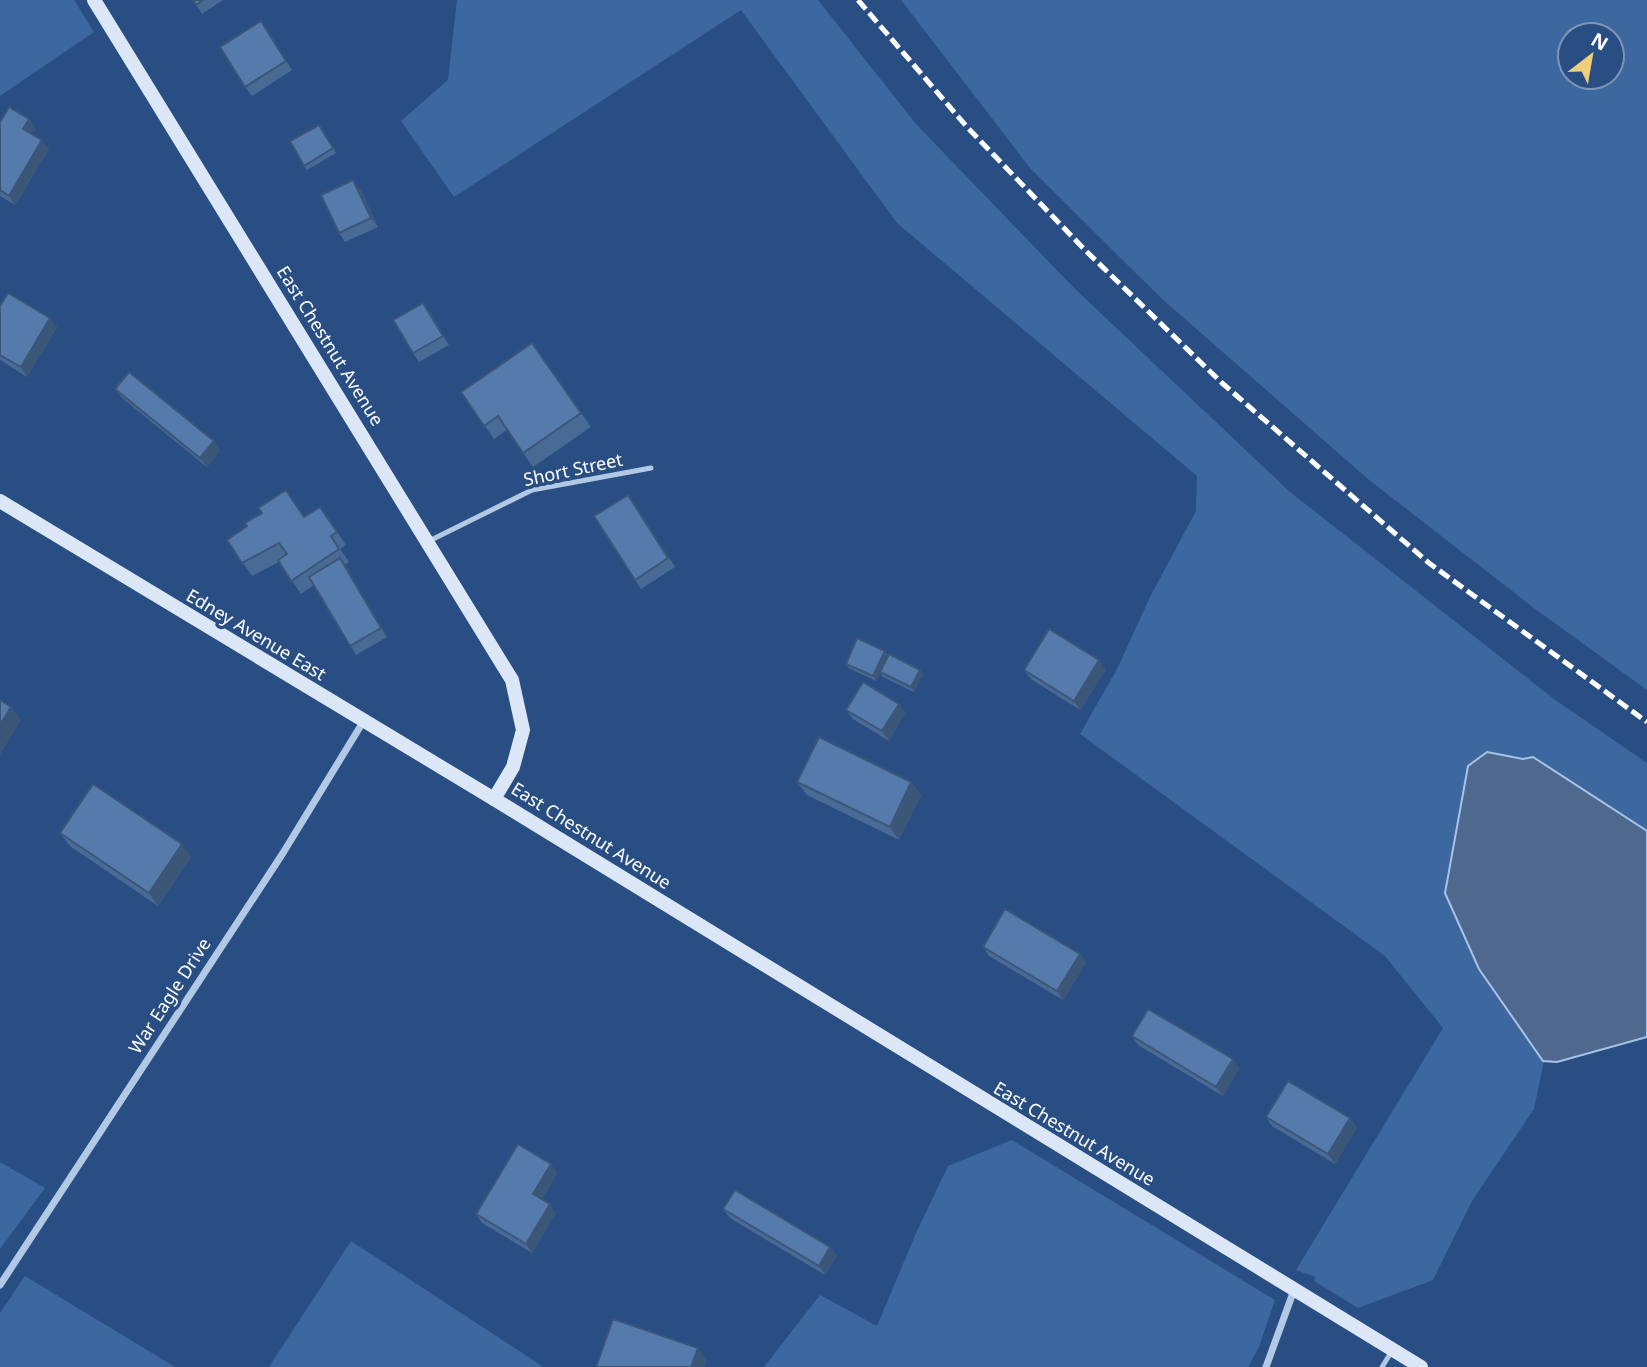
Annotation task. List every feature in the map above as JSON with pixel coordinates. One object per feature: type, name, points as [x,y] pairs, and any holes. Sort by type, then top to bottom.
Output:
[{"type":"street","name":"East Chestnut Avenue","points":[[94,0],[512,680],[523,730],[513,767],[494,799],[1421,1367]]},
{"type":"street","name":"Edney Avenue East","points":[[0,501],[494,799]]},
{"type":"street","name":"War Eagle Drive","points":[[0,1285],[283,853],[363,722]]},
{"type":"street","points":[[1266,1367],[1294,1290]]},
{"type":"lane","name":"Short Street","points":[[427,542],[532,490],[651,468]]},
{"type":"lane","points":[[1381,1367],[1392,1350]]},
{"type":"shaded area","points":[[0,0],[74,0],[94,32],[0,96]]},
{"type":"shaded area","points":[[457,0],[818,0],[916,124],[1073,287],[1290,492],[1554,699],[1647,763],[1647,831],[1533,757],[1523,759],[1487,752],[1479,969],[1544,1061],[1534,1109],[1472,1201],[1433,1280],[1358,1308],[1314,1281],[1315,1277],[1296,1270],[1443,1028],[1385,956],[1080,734],[1117,669],[1151,595],[1196,511],[1197,476],[897,223],[741,10],[454,197],[401,121],[448,80]]},
{"type":"shaded area","points":[[901,0],[1647,0],[1647,690],[1534,608],[1368,479],[1162,299],[1030,168]]},
{"type":"shaded area","points":[[1487,752],[1523,759],[1533,757],[1647,831],[1647,1037],[1557,1062],[1543,1061],[1479,969],[1445,893],[1468,766]]},
{"type":"shaded area","points":[[1012,1140],[1275,1300],[1259,1347],[1248,1367],[764,1367],[820,1295],[877,1326],[948,1166]]},
{"type":"shaded area","points":[[0,1162],[45,1188],[0,1249]]},
{"type":"shaded area","points":[[351,1241],[539,1364],[542,1367],[269,1367]]},
{"type":"shaded area","points":[[25,1276],[175,1367],[0,1367],[0,1313]]},
{"type":"building","points":[[261,21],[286,61],[245,87],[220,47]]},
{"type":"building","points":[[9,107],[29,119],[23,129],[42,140],[9,196],[0,190],[0,122]]},
{"type":"building","points":[[319,125],[333,148],[304,166],[290,141]]},
{"type":"building","points":[[353,180],[371,218],[339,233],[321,195]]},
{"type":"building","points":[[8,293],[50,318],[21,367],[0,355],[0,306]]},
{"type":"building","points":[[423,303],[443,336],[413,353],[393,320]]},
{"type":"building","points":[[532,343],[581,413],[523,453],[498,416],[484,426],[461,392]]},
{"type":"building","points":[[129,372],[214,441],[200,458],[115,389]]},
{"type":"building","points":[[286,490],[304,517],[320,507],[337,532],[331,536],[339,549],[291,581],[278,560],[287,554],[279,543],[242,563],[227,540],[247,526],[245,523],[262,513],[258,508]]},
{"type":"building","points":[[628,495],[668,558],[635,580],[594,516]]},
{"type":"building","points":[[340,558],[381,628],[350,646],[309,577]]},
{"type":"building","points":[[1049,629],[1099,660],[1074,701],[1024,670]]},
{"type":"building","points":[[857,638],[885,651],[873,676],[846,664]]},
{"type":"building","points":[[889,654],[920,670],[911,687],[880,672]]},
{"type":"building","points":[[863,682],[899,704],[882,731],[846,710]]},
{"type":"building","points":[[0,700],[11,707],[0,725]]},
{"type":"building","points":[[819,737],[911,782],[890,827],[797,782]]},
{"type":"building","points":[[93,784],[182,844],[149,893],[60,833]]},
{"type":"building","points":[[1005,909],[1080,954],[1057,991],[983,947]]},
{"type":"building","points":[[1148,1009],[1233,1059],[1216,1087],[1132,1036]]},
{"type":"building","points":[[1288,1081],[1350,1118],[1328,1154],[1266,1117]]},
{"type":"building","points":[[518,1144],[551,1164],[533,1194],[550,1204],[526,1244],[476,1214]]},
{"type":"building","points":[[735,1190],[830,1247],[819,1266],[723,1209]]},
{"type":"building","points":[[613,1319],[698,1348],[691,1367],[596,1367]]},
{"type":"railway","points":[[858,0],[967,127],[1084,249],[1222,383],[1429,563],[1647,722]]}]
